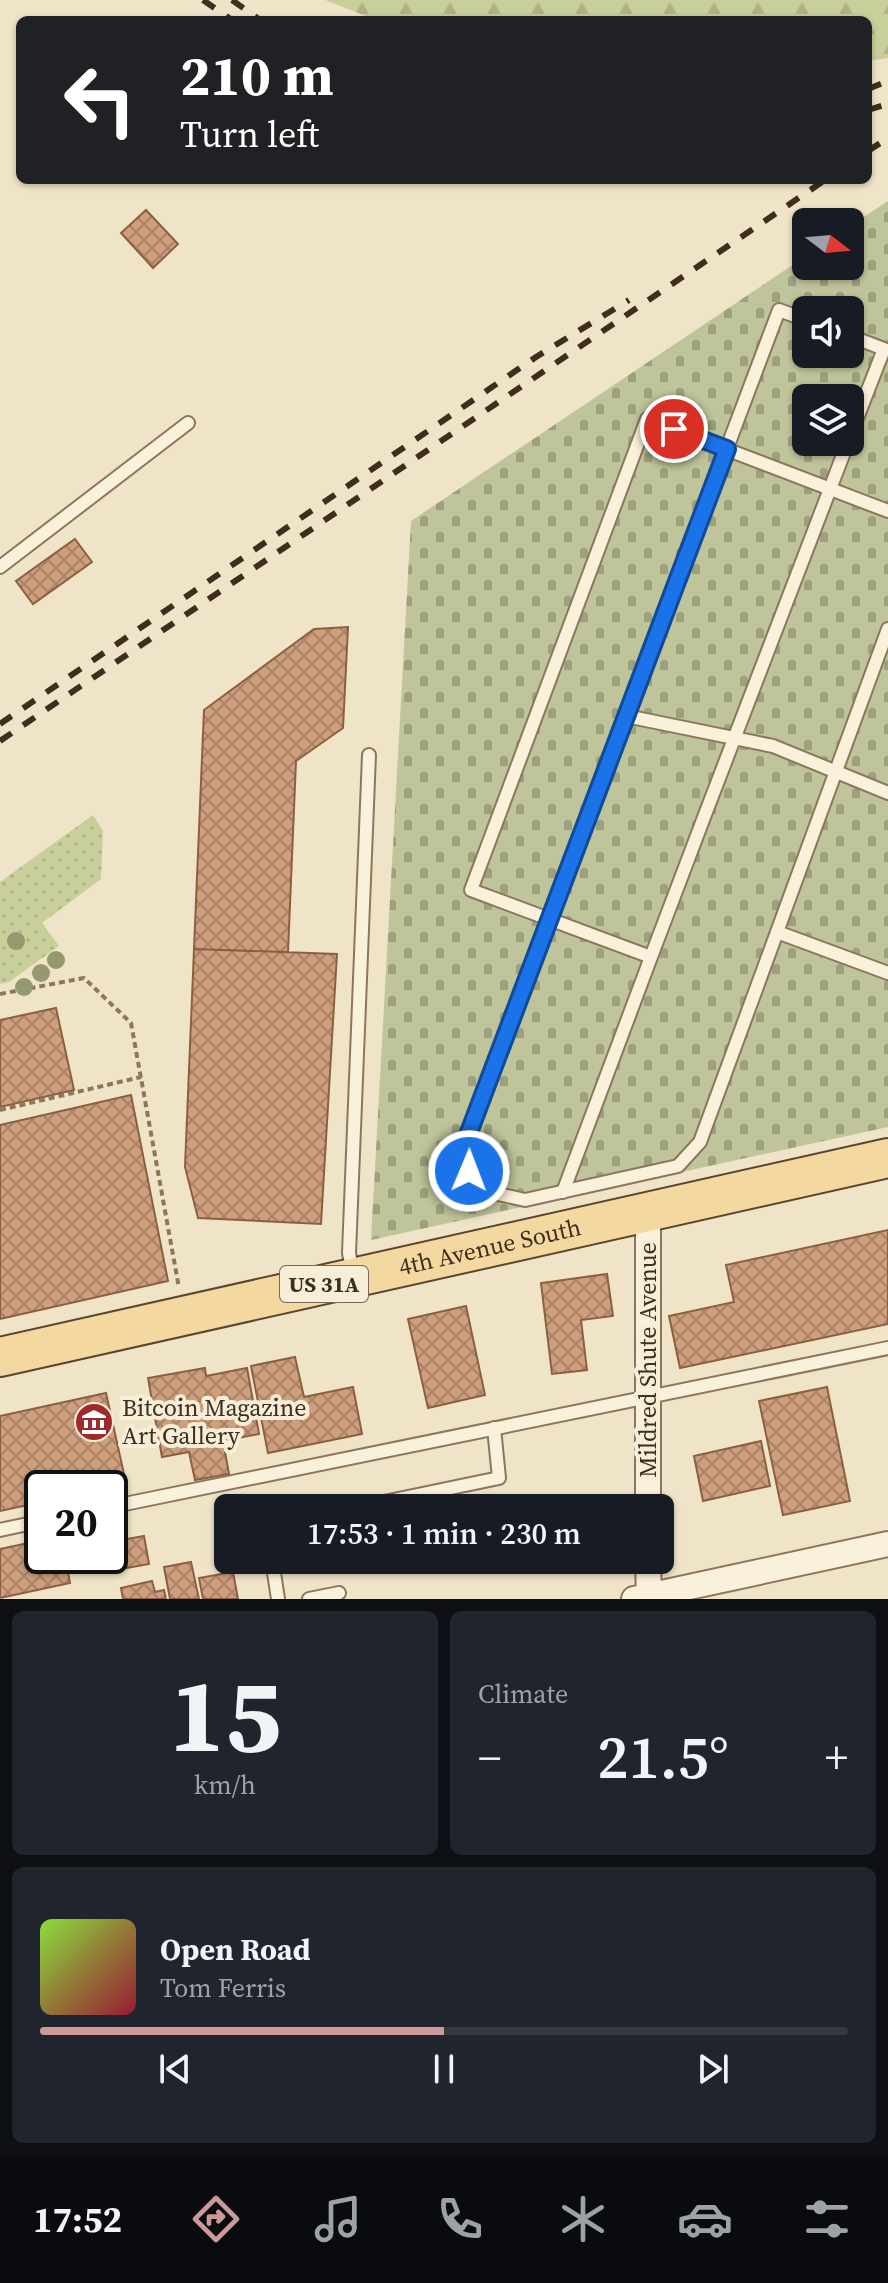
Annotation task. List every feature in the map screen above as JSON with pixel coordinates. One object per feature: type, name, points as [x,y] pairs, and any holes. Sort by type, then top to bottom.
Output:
[{"type":"main road","name":"4th Avenue South","points":[[0,1357],[888,1158]]},
{"type":"street","name":"Mildred Shute Avenue","points":[[648,1211],[648,1494]]},
{"type":"street","points":[[647,1574],[644,1598],[888,1544]]},
{"type":"lane","points":[[792,315],[779,310],[465,1143],[469,1171],[489,1192],[525,1200],[678,1166],[700,1142],[888,629]]},
{"type":"lane","points":[[864,341],[884,349],[864,400]]},
{"type":"lane","points":[[651,957],[471,890],[647,419],[888,511]]},
{"type":"lane","points":[[0,567],[188,423]]},
{"type":"lane","points":[[563,1192],[843,456]]},
{"type":"lane","points":[[626,716],[773,746],[888,793]]},
{"type":"lane","points":[[354,1277],[349,1253],[369,755]]},
{"type":"lane","points":[[777,932],[888,973]]},
{"type":"lane","points":[[128,1503],[888,1348]]},
{"type":"lane","points":[[422,1494],[499,1478],[494,1428]]},
{"type":"lane","points":[[0,1530],[24,1525]]},
{"type":"lane","points":[[274,1574],[278,1599]]},
{"type":"lane","points":[[309,1599],[339,1593]]},
{"type":"path","points":[[0,994],[84,978],[131,1023],[179,1290]]},
{"type":"path","points":[[0,1110],[141,1077]]},
{"type":"green space","points":[[325,0],[888,0],[888,58],[872,60],[872,16],[366,16]]},
{"type":"green space","points":[[888,201],[888,1127],[371,1240],[411,521],[792,265],[792,280],[864,280],[864,217]]},
{"type":"green space","points":[[93,815],[103,831],[101,879],[42,923],[59,946],[9,982],[0,984],[0,882]]},
{"type":"building","points":[[146,210],[178,244],[153,268],[121,233]]},
{"type":"building","points":[[75,539],[92,562],[33,604],[16,581]]},
{"type":"building","points":[[348,627],[343,728],[296,761],[288,952],[194,949],[204,710],[314,629]]},
{"type":"building","points":[[194,949],[337,954],[321,1224],[198,1218],[185,1167]]},
{"type":"building","points":[[56,1008],[74,1090],[0,1107],[0,1020]]},
{"type":"building","points":[[131,1095],[168,1281],[0,1319],[0,1125]]},
{"type":"building","points":[[888,1230],[888,1324],[680,1368],[669,1316],[734,1302],[726,1265]]},
{"type":"building","points":[[607,1274],[613,1316],[581,1320],[587,1370],[552,1374],[541,1283]]},
{"type":"building","points":[[466,1306],[485,1395],[428,1408],[408,1319]]},
{"type":"building","points":[[295,1357],[304,1397],[353,1387],[362,1434],[268,1453],[251,1366]]},
{"type":"building","points":[[205,1368],[206,1376],[247,1368],[259,1434],[223,1441],[229,1474],[195,1480],[189,1452],[162,1457],[148,1378]]},
{"type":"building","points":[[827,1387],[850,1501],[783,1515],[759,1401]]},
{"type":"building","points":[[106,1393],[123,1470],[24,1470],[24,1506],[0,1511],[0,1416]]},
{"type":"building","points":[[761,1441],[770,1486],[703,1501],[694,1456]]},
{"type":"building","points":[[144,1536],[149,1564],[128,1568],[128,1539]]},
{"type":"building","points":[[24,1544],[24,1574],[68,1574],[70,1583],[0,1598],[0,1549]]},
{"type":"building","points":[[191,1562],[199,1599],[170,1599],[164,1567]]},
{"type":"building","points":[[233,1574],[238,1599],[203,1599],[199,1578]]},
{"type":"building","points":[[152,1581],[155,1592],[164,1590],[166,1599],[123,1599],[121,1588]]},
{"type":"railway","points":[[203,0],[226,16]]},
{"type":"railway","points":[[232,0],[254,16]]},
{"type":"railway","points":[[872,87],[888,81]]},
{"type":"railway","points":[[872,109],[888,104]]},
{"type":"railway","points":[[872,148],[888,138]]},
{"type":"railway","points":[[0,741],[819,184]]},
{"type":"railway","points":[[0,724],[536,357],[629,300]]},
{"type":"place","name":"Bitcoin Magazine Art Gallery","points":[[94,1422]]},
{"type":"route","points":[[469,1171],[465,1143],[727,449],[674,429]]}]
